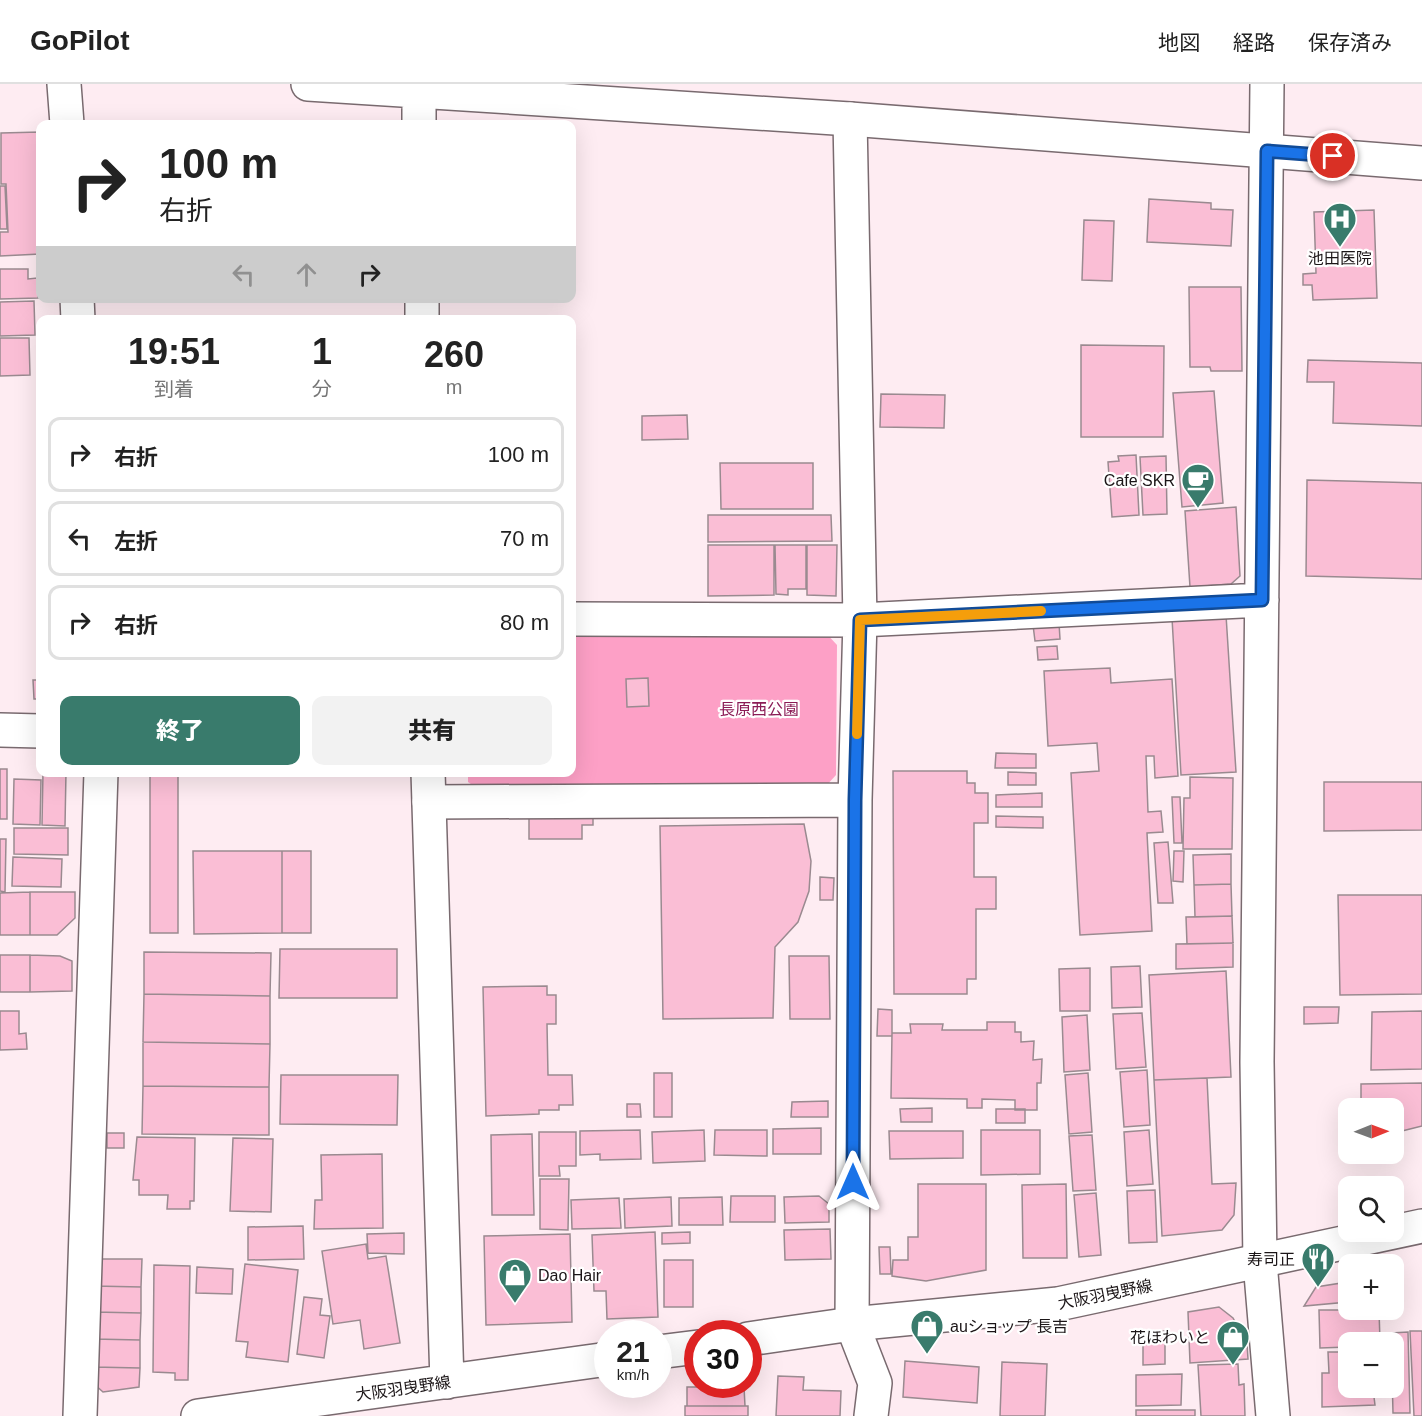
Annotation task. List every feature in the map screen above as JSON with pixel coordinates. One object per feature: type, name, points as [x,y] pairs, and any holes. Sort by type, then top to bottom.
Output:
[{"type":"street","points":[[64,84],[67,120]]},
{"type":"street","points":[[308,84],[850,119],[1422,163]]},
{"type":"street","points":[[1267,84],[1257,1062],[1260,1262],[1273,1416]]},
{"type":"street","points":[[419,91],[419,120]]},
{"type":"street","points":[[850,119],[860,620],[855,800],[852,1324],[875,1383],[871,1416]]},
{"type":"street","points":[[576,619],[860,620],[1262,600]]},
{"type":"street","points":[[0,730],[36,731]]},
{"type":"street","points":[[80,1416],[101,777]]},
{"type":"street","points":[[447,1382],[429,787],[855,800]]},
{"type":"street","name":"大阪羽曳野線","points":[[762,1337],[852,1324],[1058,1304],[1422,1226]]},
{"type":"street","name":"大阪羽曳野線","points":[[198,1416],[594,1361]]},
{"type":"green space","name":"長原西公園","points":[[824,631],[837,645],[836,775],[825,787],[478,789],[468,782],[468,777],[576,777],[576,634]]},
{"type":"building","points":[[36,132],[36,254],[0,256],[0,232],[8,232],[6,184],[1,184],[1,133]]},
{"type":"building","points":[[0,186],[5,186],[7,229],[0,229]]},
{"type":"building","points":[[1149,199],[1211,203],[1211,209],[1233,210],[1231,246],[1147,242]]},
{"type":"building","points":[[1374,210],[1377,298],[1313,300],[1312,285],[1303,285],[1303,274],[1316,273],[1314,212]]},
{"type":"building","points":[[1084,220],[1114,221],[1112,281],[1082,280]]},
{"type":"building","points":[[0,269],[28,269],[28,279],[36,278],[36,298],[0,299]]},
{"type":"building","points":[[1189,287],[1241,287],[1242,371],[1211,371],[1210,367],[1190,367]]},
{"type":"building","points":[[34,301],[35,335],[0,336],[0,302]]},
{"type":"building","points":[[0,338],[29,338],[30,375],[0,376]]},
{"type":"building","points":[[1081,345],[1164,346],[1163,437],[1081,437]]},
{"type":"building","points":[[1308,360],[1422,363],[1422,426],[1333,423],[1334,382],[1307,382]]},
{"type":"building","points":[[1214,391],[1223,503],[1182,507],[1173,393]]},
{"type":"building","points":[[881,394],[945,395],[944,428],[880,427]]},
{"type":"building","points":[[687,415],[688,439],[642,440],[642,416]]},
{"type":"building","points":[[1136,455],[1139,515],[1112,517],[1108,462],[1119,461],[1118,456]]},
{"type":"building","points":[[1166,456],[1167,514],[1143,515],[1140,457]]},
{"type":"building","points":[[720,463],[813,463],[813,509],[721,509]]},
{"type":"building","points":[[1307,480],[1422,483],[1422,579],[1306,576]]},
{"type":"building","points":[[1236,507],[1240,576],[1231,584],[1190,587],[1185,511]]},
{"type":"building","points":[[708,515],[831,515],[832,541],[708,542]]},
{"type":"building","points":[[708,545],[774,545],[774,595],[708,596]]},
{"type":"building","points":[[775,545],[806,545],[806,589],[788,589],[788,595],[776,594]]},
{"type":"building","points":[[807,545],[837,545],[836,596],[807,595]]},
{"type":"building","points":[[1226,615],[1236,772],[1181,775],[1172,618]]},
{"type":"building","points":[[1059,623],[1060,639],[1035,641],[1033,625]]},
{"type":"building","points":[[1057,646],[1058,659],[1038,660],[1037,647]]},
{"type":"building","points":[[1110,668],[1111,683],[1172,679],[1178,776],[1155,778],[1154,756],[1146,756],[1148,812],[1161,811],[1163,832],[1147,833],[1152,931],[1080,935],[1071,773],[1099,771],[1097,743],[1048,746],[1044,671]]},
{"type":"building","points":[[648,678],[649,706],[627,707],[626,679]]},
{"type":"building","points":[[33,680],[36,680],[36,699],[34,699]]},
{"type":"building","points":[[996,753],[1036,754],[1036,768],[995,768]]},
{"type":"building","points":[[0,769],[7,769],[7,819],[0,819]]},
{"type":"building","points":[[893,771],[967,771],[967,783],[975,783],[975,793],[988,793],[988,823],[974,823],[974,877],[996,877],[996,909],[976,909],[976,979],[967,979],[967,994],[894,994]]},
{"type":"building","points":[[1008,772],[1036,773],[1036,785],[1008,785]]},
{"type":"building","points":[[43,777],[66,777],[65,826],[42,825]]},
{"type":"building","points":[[150,777],[178,777],[178,933],[150,933]]},
{"type":"building","points":[[1190,777],[1233,778],[1232,849],[1183,849],[1184,798],[1190,798]]},
{"type":"building","points":[[14,779],[41,780],[40,825],[13,824]]},
{"type":"building","points":[[1324,782],[1422,782],[1422,830],[1324,831]]},
{"type":"building","points":[[1042,793],[1042,807],[996,807],[996,795]]},
{"type":"building","points":[[1172,797],[1180,797],[1182,843],[1174,843]]},
{"type":"building","points":[[529,816],[593,816],[593,825],[582,825],[582,839],[529,839]]},
{"type":"building","points":[[996,816],[1043,817],[1043,828],[996,827]]},
{"type":"building","points":[[804,824],[811,861],[809,891],[798,922],[775,947],[773,1018],[663,1019],[660,826]]},
{"type":"building","points":[[14,828],[68,828],[68,855],[14,854]]},
{"type":"building","points":[[0,839],[6,839],[5,892],[0,891]]},
{"type":"building","points":[[1168,842],[1173,903],[1158,903],[1154,843]]},
{"type":"building","points":[[193,851],[282,851],[282,933],[194,934]]},
{"type":"building","points":[[282,851],[311,851],[311,933],[282,933]]},
{"type":"building","points":[[1174,851],[1184,851],[1183,882],[1173,881]]},
{"type":"building","points":[[1231,854],[1231,884],[1194,885],[1193,855]]},
{"type":"building","points":[[13,857],[62,859],[61,887],[12,886]]},
{"type":"building","points":[[820,877],[834,878],[833,900],[820,900]]},
{"type":"building","points":[[1231,884],[1232,916],[1195,917],[1194,885]]},
{"type":"building","points":[[30,892],[30,935],[0,935],[0,893]]},
{"type":"building","points":[[30,892],[75,892],[75,918],[57,935],[30,935]]},
{"type":"building","points":[[1338,895],[1422,895],[1422,994],[1340,995]]},
{"type":"building","points":[[1232,916],[1233,943],[1187,944],[1186,917]]},
{"type":"building","points":[[1233,943],[1233,967],[1176,969],[1176,944]]},
{"type":"building","points":[[280,949],[397,949],[397,998],[279,998]]},
{"type":"building","points":[[144,952],[271,953],[270,996],[144,994]]},
{"type":"building","points":[[0,955],[30,955],[30,992],[0,992]]},
{"type":"building","points":[[30,955],[60,956],[72,961],[72,991],[30,992]]},
{"type":"building","points":[[789,956],[829,956],[830,1019],[790,1019]]},
{"type":"building","points":[[1140,966],[1142,1007],[1112,1008],[1111,967]]},
{"type":"building","points":[[1090,968],[1090,1011],[1060,1011],[1059,969]]},
{"type":"building","points":[[1226,971],[1231,1077],[1154,1080],[1149,975]]},
{"type":"building","points":[[547,986],[547,995],[556,995],[556,1024],[547,1024],[548,1075],[572,1075],[573,1105],[559,1105],[559,1110],[539,1110],[539,1114],[486,1116],[483,987]]},
{"type":"building","points":[[144,994],[270,996],[270,1044],[143,1042]]},
{"type":"building","points":[[1304,1007],[1339,1007],[1338,1023],[1304,1024]]},
{"type":"building","points":[[878,1009],[892,1010],[892,1036],[877,1036]]},
{"type":"building","points":[[0,1011],[19,1011],[19,1034],[26,1033],[27,1049],[0,1050]]},
{"type":"building","points":[[1422,1011],[1422,1069],[1371,1070],[1372,1012]]},
{"type":"building","points":[[1142,1013],[1146,1067],[1116,1069],[1113,1014]]},
{"type":"building","points":[[1087,1015],[1090,1070],[1064,1072],[1062,1017]]},
{"type":"building","points":[[987,1022],[1015,1022],[1015,1032],[1021,1032],[1021,1042],[1034,1041],[1033,1060],[1042,1059],[1041,1083],[1037,1083],[1037,1110],[1015,1110],[1015,1100],[982,1099],[982,1108],[967,1108],[967,1099],[891,1098],[892,1033],[911,1033],[910,1024],[943,1024],[942,1030],[987,1030]]},
{"type":"building","points":[[143,1042],[270,1044],[269,1087],[143,1086]]},
{"type":"building","points":[[1147,1070],[1150,1125],[1124,1127],[1120,1072]]},
{"type":"building","points":[[654,1073],[672,1073],[672,1117],[654,1117]]},
{"type":"building","points":[[1088,1073],[1092,1132],[1069,1134],[1065,1075]]},
{"type":"building","points":[[281,1075],[398,1075],[397,1125],[280,1124]]},
{"type":"building","points":[[1207,1078],[1212,1184],[1236,1183],[1234,1215],[1222,1230],[1162,1236],[1154,1080]]},
{"type":"building","points":[[1422,1083],[1422,1126],[1404,1130],[1404,1098],[1361,1098],[1361,1084]]},
{"type":"building","points":[[143,1086],[269,1087],[269,1135],[142,1134]]},
{"type":"building","points":[[828,1101],[828,1117],[791,1117],[792,1102]]},
{"type":"building","points":[[627,1104],[640,1104],[641,1117],[627,1117]]},
{"type":"building","points":[[932,1108],[932,1122],[901,1122],[900,1109]]},
{"type":"building","points":[[996,1109],[1025,1109],[1025,1123],[996,1123]]},
{"type":"building","points":[[821,1128],[821,1154],[773,1154],[773,1129]]},
{"type":"building","points":[[640,1130],[641,1159],[600,1160],[600,1154],[580,1155],[580,1131]]},
{"type":"building","points":[[704,1130],[705,1161],[653,1163],[652,1132]]},
{"type":"building","points":[[715,1130],[767,1130],[767,1156],[714,1155]]},
{"type":"building","points":[[981,1130],[1040,1130],[1040,1174],[981,1175]]},
{"type":"building","points":[[1149,1130],[1153,1184],[1127,1186],[1124,1132]]},
{"type":"building","points":[[889,1131],[963,1131],[963,1158],[890,1159]]},
{"type":"building","points":[[539,1132],[576,1132],[576,1166],[559,1166],[560,1176],[539,1176]]},
{"type":"building","points":[[107,1133],[124,1133],[124,1148],[107,1148]]},
{"type":"building","points":[[532,1134],[534,1215],[492,1215],[491,1135]]},
{"type":"building","points":[[1092,1135],[1096,1190],[1073,1191],[1069,1136]]},
{"type":"building","points":[[137,1137],[195,1138],[194,1201],[190,1201],[190,1209],[167,1209],[168,1195],[139,1195],[139,1180],[133,1180]]},
{"type":"building","points":[[233,1138],[273,1139],[271,1212],[230,1211]]},
{"type":"building","points":[[382,1154],[383,1228],[314,1229],[315,1200],[322,1200],[321,1155]]},
{"type":"building","points":[[540,1179],[569,1179],[568,1230],[540,1229]]},
{"type":"building","points":[[918,1184],[986,1184],[986,1270],[926,1281],[892,1276],[893,1260],[908,1260],[908,1237],[918,1237]]},
{"type":"building","points":[[1066,1184],[1067,1258],[1023,1258],[1022,1185]]},
{"type":"building","points":[[1155,1190],[1157,1242],[1129,1243],[1127,1191]]},
{"type":"building","points":[[1096,1193],[1101,1255],[1079,1257],[1074,1195]]},
{"type":"building","points":[[731,1196],[775,1196],[775,1222],[730,1222]]},
{"type":"building","points":[[819,1196],[829,1204],[829,1222],[785,1223],[784,1197]]},
{"type":"building","points":[[671,1197],[672,1226],[625,1228],[624,1199]]},
{"type":"building","points":[[722,1197],[723,1225],[679,1225],[679,1198]]},
{"type":"building","points":[[619,1198],[621,1228],[572,1229],[571,1200]]},
{"type":"building","points":[[303,1226],[304,1259],[248,1260],[248,1227]]},
{"type":"building","points":[[830,1229],[831,1259],[785,1260],[784,1230]]},
{"type":"building","points":[[655,1232],[658,1317],[607,1319],[606,1291],[594,1291],[592,1235]]},
{"type":"building","points":[[690,1232],[690,1243],[662,1244],[662,1233]]},
{"type":"building","points":[[404,1233],[404,1254],[368,1253],[367,1234]]},
{"type":"building","points":[[570,1234],[572,1322],[486,1325],[484,1236]]},
{"type":"building","points":[[366,1244],[368,1259],[386,1256],[400,1343],[364,1349],[360,1320],[333,1324],[322,1251]]},
{"type":"building","points":[[879,1247],[890,1247],[891,1274],[880,1274]]},
{"type":"building","points":[[95,1259],[142,1259],[141,1287],[94,1286]]},
{"type":"building","points":[[664,1260],[693,1260],[693,1307],[664,1307]]},
{"type":"building","points":[[245,1264],[298,1270],[288,1362],[246,1357],[248,1342],[236,1341]]},
{"type":"building","points":[[154,1265],[190,1266],[188,1380],[175,1380],[175,1373],[153,1372]]},
{"type":"building","points":[[197,1267],[233,1269],[232,1294],[196,1293]]},
{"type":"building","points":[[1338,1284],[1338,1303],[1304,1306],[1316,1287]]},
{"type":"building","points":[[94,1286],[141,1287],[141,1313],[94,1312]]},
{"type":"building","points":[[304,1297],[322,1299],[320,1315],[330,1316],[324,1358],[297,1354]]},
{"type":"building","points":[[1219,1307],[1233,1318],[1239,1329],[1246,1329],[1248,1359],[1190,1363],[1188,1312]]},
{"type":"building","points":[[1319,1310],[1338,1310],[1338,1320],[1379,1320],[1380,1332],[1338,1332],[1338,1347],[1320,1348]]},
{"type":"building","points":[[94,1312],[141,1313],[140,1340],[93,1339]]},
{"type":"building","points":[[1165,1331],[1165,1364],[1143,1365],[1143,1332]]},
{"type":"building","points":[[1410,1331],[1422,1331],[1422,1416],[1414,1416]]},
{"type":"building","points":[[1404,1332],[1408,1332],[1410,1413],[1393,1413],[1393,1398],[1404,1398]]},
{"type":"building","points":[[93,1339],[140,1340],[140,1368],[93,1367]]},
{"type":"building","points":[[1328,1352],[1338,1352],[1338,1398],[1374,1398],[1375,1405],[1322,1407],[1322,1373],[1329,1373]]},
{"type":"building","points":[[905,1361],[979,1367],[977,1403],[903,1397]]},
{"type":"building","points":[[1002,1362],[1047,1364],[1045,1416],[1000,1416]]},
{"type":"building","points":[[1238,1364],[1239,1385],[1244,1384],[1245,1416],[1201,1416],[1198,1365]]},
{"type":"building","points":[[93,1367],[140,1368],[139,1387],[103,1392],[93,1383]]},
{"type":"building","points":[[1182,1374],[1181,1405],[1136,1406],[1136,1375]]},
{"type":"building","points":[[778,1376],[804,1377],[803,1390],[841,1391],[840,1416],[776,1416]]},
{"type":"building","points":[[687,1398],[745,1398],[745,1406],[687,1406]]},
{"type":"building","points":[[685,1406],[748,1406],[748,1416],[685,1416]]},
{"type":"building","points":[[1136,1410],[1195,1410],[1195,1416],[1136,1416]]},
{"type":"slow traffic","points":[[857,734],[860,620],[1041,611]]},
{"type":"place","name":"池田医院","points":[[1340,248]]},
{"type":"place","name":"Cafe SKR","points":[[1198,509]]},
{"type":"place","name":"寿司正","points":[[1318,1288]]},
{"type":"place","name":"Dao Hair","points":[[515,1304]]},
{"type":"place","name":"auショップ 長吉","points":[[927,1355]]},
{"type":"place","name":"花ほわいと","points":[[1233,1366]]},
{"type":"route","points":[[853,1182],[855,800],[860,620],[1262,600],[1267,151],[1333,156]]}]
